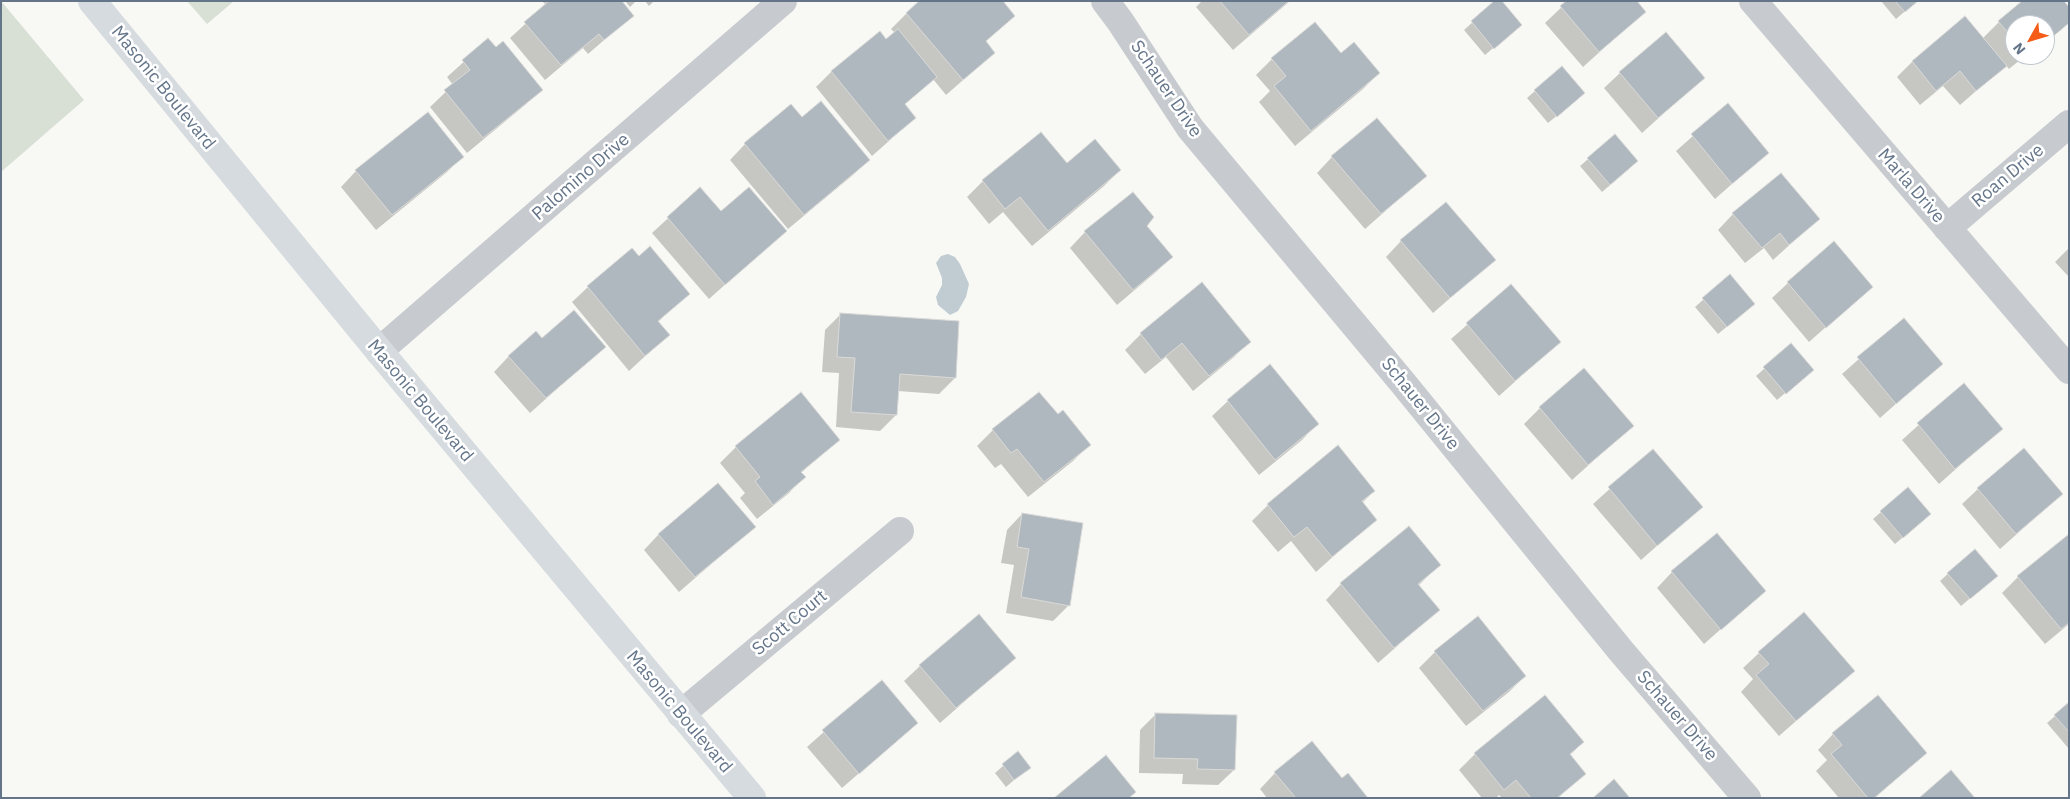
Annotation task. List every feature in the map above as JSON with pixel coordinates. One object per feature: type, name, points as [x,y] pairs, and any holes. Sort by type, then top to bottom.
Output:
[{"type":"street","name":"Masonic Boulevard","points":[[92,1],[379,352],[752,798]]},
{"type":"street","name":"Palomino Drive","points":[[379,352],[783,1]]},
{"type":"street","name":"Schauer Drive","points":[[1105,1],[1190,128],[1403,383],[1621,650],[1747,798]]},
{"type":"street","name":"Marla Drive","points":[[1753,1],[2069,370]]},
{"type":"street","name":"Roan Drive","points":[[1947,228],[2069,124]]},
{"type":"street","name":"Scott Court","points":[[681,714],[900,531]]},
{"type":"shaded area","points":[[1,1],[84,100],[1,172]]},
{"type":"shaded area","points":[[187,1],[234,1],[207,24]]},
{"type":"shaded area","points":[[948,254],[955,257],[960,264],[969,284],[966,297],[958,311],[950,315],[938,305],[936,297],[942,285],[942,278],[936,263],[941,256]]},
{"type":"building","points":[[549,1],[622,1],[634,16],[604,40],[599,34],[561,65],[524,22]]},
{"type":"building","points":[[919,1],[1003,1],[1015,16],[986,41],[995,53],[963,80],[906,13]]},
{"type":"building","points":[[1220,1],[1289,1],[1249,35]]},
{"type":"building","points":[[1494,1],[1502,1],[1522,25],[1494,49],[1471,21]]},
{"type":"building","points":[[1566,1],[1637,1],[1646,12],[1599,52],[1560,6]]},
{"type":"building","points":[[1895,1],[1918,1],[1905,12]]},
{"type":"building","points":[[2022,1],[2064,1],[2069,7],[2069,23],[2055,35],[2055,15],[2005,15]]},
{"type":"building","points":[[2005,15],[2005,29],[1998,21]]},
{"type":"building","points":[[1965,16],[2007,66],[1976,91],[1960,71],[1936,91],[1912,61]]},
{"type":"building","points":[[1315,22],[1341,53],[1354,42],[1380,73],[1311,131],[1274,86],[1286,76],[1271,58]]},
{"type":"building","points":[[898,29],[937,77],[905,104],[916,118],[888,141],[831,71],[880,31],[886,39]]},
{"type":"building","points":[[1666,32],[1705,78],[1658,118],[1619,72]]},
{"type":"building","points":[[488,38],[496,47],[503,41],[543,90],[483,138],[444,90],[470,70],[462,60]]},
{"type":"building","points":[[1562,66],[1585,93],[1557,117],[1534,90]]},
{"type":"building","points":[[821,101],[870,160],[804,215],[744,143],[791,104],[802,117]]},
{"type":"building","points":[[1728,103],[1769,153],[1732,184],[1691,134]]},
{"type":"building","points":[[428,112],[464,157],[392,215],[355,170]]},
{"type":"building","points":[[1377,118],[1427,176],[1381,214],[1331,156]]},
{"type":"building","points":[[1041,132],[1067,163],[1095,139],[1121,170],[1048,231],[1020,197],[1005,209],[982,180]]},
{"type":"building","points":[[1615,134],[1638,161],[1610,185],[1587,158]]},
{"type":"building","points":[[1781,173],[1820,219],[1789,245],[1780,233],[1762,248],[1732,213]]},
{"type":"building","points":[[700,187],[721,211],[749,187],[787,231],[725,285],[667,217]]},
{"type":"building","points":[[1133,192],[1154,217],[1147,226],[1173,257],[1133,290],[1084,231]]},
{"type":"building","points":[[1446,202],[1496,260],[1450,298],[1400,240]]},
{"type":"building","points":[[1834,241],[1873,287],[1826,328],[1787,282]]},
{"type":"building","points":[[650,246],[690,294],[658,321],[670,335],[645,356],[587,286],[632,248],[639,256]]},
{"type":"building","points":[[1730,274],[1755,304],[1727,327],[1702,298]]},
{"type":"building","points":[[1202,282],[1251,342],[1209,376],[1182,343],[1161,360],[1140,333]]},
{"type":"building","points":[[1511,284],[1561,342],[1515,381],[1466,323]]},
{"type":"building","points":[[574,310],[606,347],[546,398],[508,356],[536,331],[542,338]]},
{"type":"building","points":[[840,313],[959,321],[956,378],[900,374],[897,415],[851,412],[855,358],[837,357]]},
{"type":"building","points":[[1904,318],[1943,364],[1896,404],[1857,357]]},
{"type":"building","points":[[1791,343],[1814,370],[1786,394],[1763,367]]},
{"type":"building","points":[[1270,364],[1319,424],[1275,460],[1227,400]]},
{"type":"building","points":[[1584,368],[1634,426],[1588,465],[1539,407]]},
{"type":"building","points":[[1964,383],[2003,429],[1955,469],[1917,423]]},
{"type":"building","points":[[801,392],[840,440],[801,472],[806,477],[773,505],[755,481],[760,477],[735,446]]},
{"type":"building","points":[[1039,392],[1058,414],[1063,410],[1091,445],[1044,482],[1017,449],[1011,453],[992,429]]},
{"type":"building","points":[[1338,445],[1375,491],[1362,501],[1377,520],[1332,557],[1307,527],[1294,537],[1267,504]]},
{"type":"building","points":[[2024,448],[2063,494],[2016,534],[1977,488]]},
{"type":"building","points":[[1653,449],[1703,507],[1657,546],[1608,487]]},
{"type":"building","points":[[718,483],[756,527],[695,577],[658,534]]},
{"type":"building","points":[[1908,487],[1931,514],[1903,538],[1880,511]]},
{"type":"building","points":[[1022,513],[1083,523],[1070,606],[1021,597],[1029,549],[1017,547]]},
{"type":"building","points":[[1409,526],[1441,565],[1418,584],[1440,610],[1394,648],[1340,583]]},
{"type":"building","points":[[1717,533],[1766,591],[1721,630],[1671,571]]},
{"type":"building","points":[[2069,534],[2069,623],[2061,629],[2017,576]]},
{"type":"building","points":[[1975,549],[1998,576],[1970,599],[1947,573]]},
{"type":"building","points":[[1804,612],[1855,671],[1796,721],[1756,675],[1769,664],[1758,652]]},
{"type":"building","points":[[979,614],[1016,658],[956,708],[919,665]]},
{"type":"building","points":[[1478,616],[1526,676],[1483,711],[1434,651]]},
{"type":"building","points":[[882,680],[918,723],[859,774],[822,730]]},
{"type":"building","points":[[1545,695],[1584,742],[1570,754],[1586,774],[1557,798],[1531,798],[1516,780],[1504,790],[1474,753]]},
{"type":"building","points":[[1878,695],[1927,753],[1874,798],[1868,798],[1831,754],[1842,745],[1832,733]]},
{"type":"building","points":[[2069,702],[2069,732],[2054,715]]},
{"type":"building","points":[[1155,713],[1237,715],[1235,770],[1197,769],[1198,759],[1154,758]]},
{"type":"building","points":[[1312,741],[1342,778],[1348,773],[1368,798],[1296,798],[1274,772]]},
{"type":"building","points":[[1018,751],[1031,768],[1014,780],[1002,764]]},
{"type":"building","points":[[1106,755],[1136,792],[1129,798],[1054,798]]},
{"type":"building","points":[[1951,770],[1975,798],[1919,798]]},
{"type":"building","points":[[1614,779],[1630,798],[1593,798]]}]
